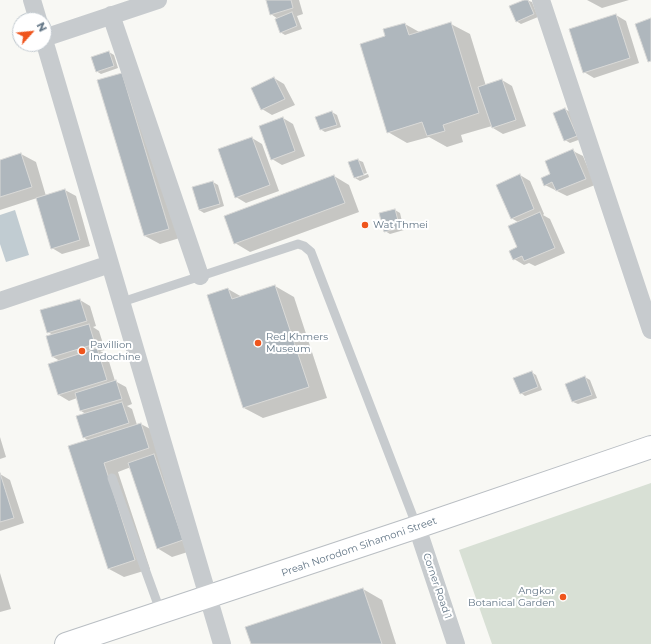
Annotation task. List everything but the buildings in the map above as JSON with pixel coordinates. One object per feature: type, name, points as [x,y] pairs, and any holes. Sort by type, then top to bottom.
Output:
[{"type":"main road","name":"Preah Norodom Sihamoni Street","points":[[66,644],[651,447]]},
{"type":"street","points":[[32,0],[36,12]]},
{"type":"street","points":[[52,36],[158,0]]},
{"type":"street","points":[[541,0],[651,330]]},
{"type":"street","points":[[111,15],[200,276]]},
{"type":"street","points":[[48,52],[222,644]]},
{"type":"street","points":[[0,301],[110,264]]},
{"type":"street","name":"Corner Road 1","points":[[417,527],[456,644]]},
{"type":"lane","points":[[122,302],[298,244],[304,246],[311,252],[417,527]]},
{"type":"lane","points":[[112,478],[161,612]]},
{"type":"shaded area","points":[[15,210],[29,255],[6,262],[0,244],[0,215]]},
{"type":"shaded area","name":"Angkor Botanical Garden","points":[[651,483],[651,644],[492,644],[459,550]]},
{"type":"place","name":"Wat Thmei","points":[[365,225]]},
{"type":"place","name":"Red Khmers Museum","points":[[258,343]]},
{"type":"place","name":"Pavillion Indochine","points":[[82,351]]},
{"type":"place","name":"Angkor Botanical Garden","points":[[563,597]]}]
